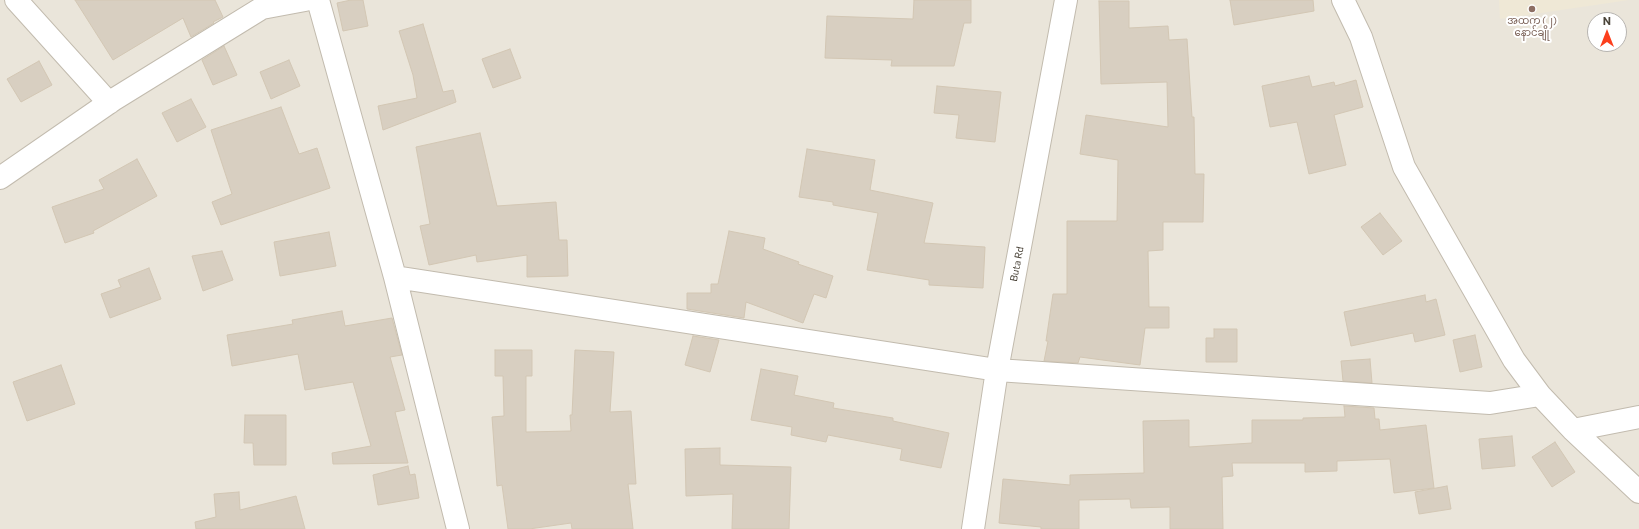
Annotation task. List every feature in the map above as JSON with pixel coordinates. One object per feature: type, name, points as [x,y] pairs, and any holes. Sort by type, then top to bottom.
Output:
[{"type":"street","points":[[16,0],[109,103]]},
{"type":"street","points":[[0,178],[109,103],[262,8],[305,0]]},
{"type":"street","points":[[318,0],[395,277],[458,529]]},
{"type":"street","name":"Buta Rd","points":[[973,529],[997,370],[1066,0]]},
{"type":"street","points":[[1344,0],[1361,37],[1404,167],[1514,360],[1540,395],[1573,430],[1639,492]]},
{"type":"street","points":[[395,277],[997,370],[1490,403],[1540,395]]},
{"type":"street","points":[[1573,430],[1639,417]]},
{"type":"shaded area","points":[[0,0],[1639,0],[1639,529],[0,529]]},
{"type":"shaded area","name":"အထက (၂) နောင်ချို","points":[[1499,0],[1629,0],[1500,19]]},
{"type":"building","points":[[75,0],[215,0],[223,17],[191,37],[183,18],[113,60]]},
{"type":"building","points":[[351,0],[363,0],[368,26],[343,31],[337,3]]},
{"type":"building","points":[[914,0],[971,0],[971,23],[964,23],[954,66],[891,66],[892,60],[825,58],[827,16],[913,19]]},
{"type":"building","points":[[1230,0],[1313,0],[1314,11],[1234,25]]},
{"type":"building","points":[[1099,1],[1129,1],[1129,28],[1168,26],[1169,40],[1187,39],[1192,117],[1194,117],[1195,174],[1204,174],[1203,222],[1163,222],[1163,250],[1148,251],[1149,307],[1169,307],[1169,328],[1145,328],[1140,365],[1080,357],[1078,363],[1044,361],[1048,341],[1046,341],[1053,294],[1067,294],[1067,221],[1117,221],[1118,160],[1080,154],[1086,115],[1168,127],[1167,82],[1101,84]]},
{"type":"building","points":[[423,24],[443,92],[453,90],[456,102],[383,130],[378,106],[417,98],[413,75],[399,31]]},
{"type":"building","points":[[224,46],[237,75],[213,85],[202,60]]},
{"type":"building","points":[[510,49],[521,78],[493,88],[482,59]]},
{"type":"building","points":[[289,60],[300,86],[271,99],[260,72]]},
{"type":"building","points":[[39,61],[52,85],[21,102],[7,79]]},
{"type":"building","points":[[1309,76],[1312,87],[1334,82],[1335,86],[1356,80],[1363,107],[1334,115],[1346,165],[1309,174],[1297,122],[1270,127],[1262,86]]},
{"type":"building","points":[[937,86],[1001,92],[995,142],[956,138],[959,115],[934,113]]},
{"type":"building","points":[[191,99],[206,127],[177,142],[162,113]]},
{"type":"building","points":[[281,107],[299,154],[317,148],[330,188],[221,225],[212,202],[232,194],[211,130]]},
{"type":"building","points":[[480,133],[497,206],[556,202],[559,240],[567,240],[568,276],[527,277],[527,255],[477,262],[476,255],[429,265],[420,226],[430,224],[416,147]]},
{"type":"building","points":[[807,149],[875,160],[870,190],[933,203],[924,243],[985,247],[983,288],[929,285],[929,280],[867,270],[878,213],[833,205],[833,202],[799,197]]},
{"type":"building","points":[[137,159],[157,196],[93,231],[94,233],[65,243],[52,207],[104,189],[99,180]]},
{"type":"building","points":[[1380,213],[1402,241],[1383,255],[1361,227]]},
{"type":"building","points":[[729,231],[765,238],[763,249],[799,262],[798,264],[833,276],[826,298],[814,294],[803,323],[746,302],[744,318],[687,309],[687,293],[711,293],[711,284],[718,284]]},
{"type":"building","points":[[329,232],[336,266],[280,276],[274,242]]},
{"type":"building","points":[[222,251],[233,280],[203,291],[192,256]]},
{"type":"building","points":[[149,268],[161,299],[110,318],[101,294],[121,287],[118,280]]},
{"type":"building","points":[[1425,295],[1426,302],[1436,299],[1445,335],[1415,342],[1413,333],[1351,346],[1344,312]]},
{"type":"building","points":[[342,311],[345,326],[392,318],[402,355],[390,357],[405,410],[395,412],[408,463],[333,464],[332,453],[371,446],[353,382],[305,390],[298,354],[232,366],[227,335],[293,324],[292,320]]},
{"type":"building","points":[[1214,329],[1237,329],[1237,362],[1206,362],[1206,338],[1214,338]]},
{"type":"building","points":[[1475,335],[1482,367],[1460,372],[1453,340]]},
{"type":"building","points":[[693,336],[719,340],[710,372],[685,365]]},
{"type":"building","points":[[495,350],[532,350],[532,376],[526,376],[526,432],[571,431],[570,415],[572,415],[575,350],[614,352],[610,412],[631,411],[636,484],[628,484],[633,529],[572,529],[571,523],[529,529],[508,529],[502,485],[497,486],[492,417],[504,416],[503,376],[495,376]]},
{"type":"building","points":[[1370,359],[1372,383],[1343,381],[1341,361]]},
{"type":"building","points":[[61,365],[75,404],[27,421],[13,382]]},
{"type":"building","points":[[761,369],[798,376],[794,395],[834,403],[833,408],[893,418],[893,421],[949,433],[941,468],[900,460],[902,449],[828,435],[826,442],[791,435],[792,427],[751,420]]},
{"type":"building","points":[[1344,406],[1374,408],[1375,419],[1379,419],[1380,430],[1426,425],[1434,488],[1394,493],[1390,459],[1337,461],[1337,471],[1305,472],[1305,463],[1232,463],[1233,476],[1222,477],[1223,529],[1170,529],[1170,507],[1131,508],[1130,499],[1079,500],[1079,529],[1041,529],[1041,527],[999,523],[1003,479],[1070,485],[1070,475],[1144,473],[1143,421],[1189,420],[1189,447],[1252,443],[1252,420],[1303,420],[1303,418],[1345,417]]},
{"type":"building","points":[[245,415],[286,415],[286,465],[254,465],[253,443],[244,443]]},
{"type":"building","points":[[1512,436],[1515,466],[1482,469],[1479,439]]},
{"type":"building","points":[[1555,442],[1575,472],[1552,487],[1532,457]]},
{"type":"building","points":[[720,448],[720,465],[791,467],[789,529],[732,529],[733,494],[686,496],[685,449]]},
{"type":"building","points":[[408,466],[410,475],[415,474],[419,498],[378,505],[373,475]]},
{"type":"building","points":[[1447,486],[1451,509],[1419,514],[1415,492]]},
{"type":"building","points":[[239,492],[240,510],[296,496],[305,529],[196,529],[195,522],[216,517],[214,494]]},
{"type":"place","name":"အထက (၂) နောင်ချို","points":[[1532,9]]}]
